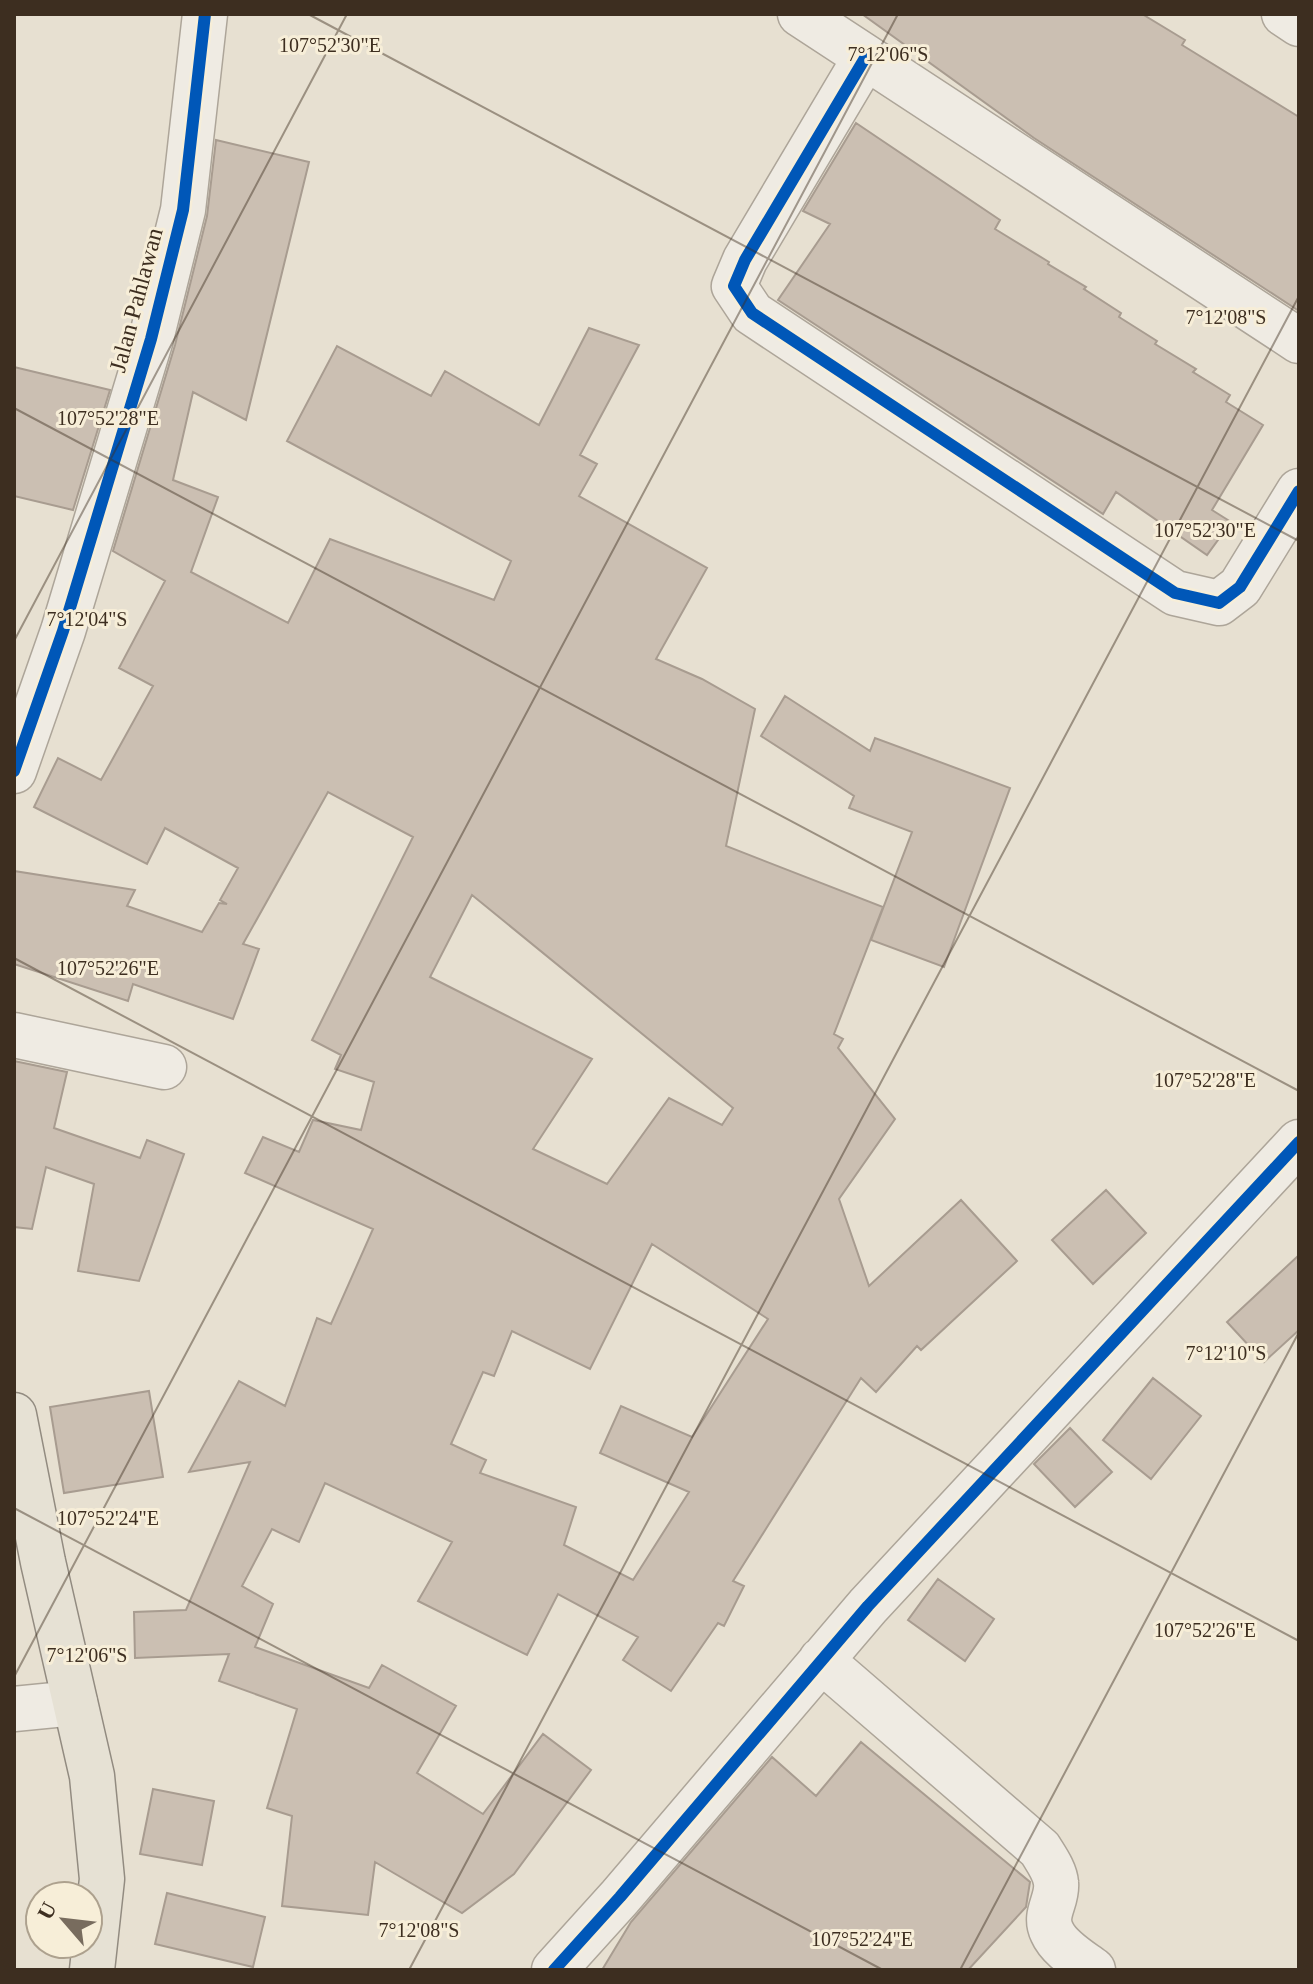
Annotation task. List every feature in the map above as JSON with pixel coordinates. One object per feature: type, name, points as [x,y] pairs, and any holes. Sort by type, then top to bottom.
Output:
[{"type":"main road","points":[[14,1415],[43,1562],[92,1776],[102,1879],[92,1970]]},
{"type":"street","name":"Jalan Pahlawan","points":[[14,771],[63,631],[151,339],[183,210],[205,14]]},
{"type":"street","points":[[800,14],[1299,341]]},
{"type":"street","points":[[1284,14],[1299,24]]},
{"type":"street","points":[[865,58],[745,260],[734,286],[752,313],[1175,593],[1219,603],[1240,587],[1299,491]]},
{"type":"street","points":[[14,1035],[164,1067]]},
{"type":"street","points":[[554,1970],[868,1606],[1299,1142]]},
{"type":"street","points":[[821,1660],[1040,1849],[1056,1880],[1055,1897],[1048,1918],[1051,1931],[1060,1944],[1093,1970]]},
{"type":"street","points":[[14,1709],[75,1703]]},
{"type":"building","points":[[862,14],[1142,14],[1185,40],[1182,45],[1299,117],[1299,311],[1034,138]]},
{"type":"building","points":[[856,123],[1000,220],[995,229],[1086,287],[1084,289],[1121,313],[1119,317],[1157,341],[1155,344],[1230,395],[1226,402],[1263,425],[1212,510],[1231,522],[1207,555],[1116,492],[1103,514],[778,300],[830,224],[803,211]]},
{"type":"building","points":[[216,140],[309,162],[246,420],[193,392],[173,480],[218,497],[191,572],[288,623],[330,539],[494,600],[511,561],[287,441],[337,346],[431,396],[445,371],[539,425],[589,328],[639,345],[580,455],[597,464],[579,496],[707,568],[656,659],[702,679],[755,709],[726,846],[883,907],[834,1034],[843,1039],[838,1048],[895,1119],[839,1199],[869,1286],[961,1200],[1017,1261],[921,1350],[917,1346],[876,1392],[861,1378],[733,1581],[744,1586],[724,1626],[718,1623],[671,1691],[623,1660],[638,1637],[558,1594],[527,1655],[418,1601],[452,1542],[325,1483],[299,1542],[272,1529],[242,1586],[273,1604],[255,1647],[369,1688],[382,1665],[456,1706],[417,1773],[483,1814],[543,1734],[591,1770],[514,1874],[462,1913],[375,1862],[368,1915],[282,1906],[292,1816],[267,1808],[297,1709],[219,1681],[229,1654],[135,1658],[134,1612],[186,1610],[250,1462],[189,1472],[239,1381],[285,1406],[317,1318],[331,1324],[373,1229],[245,1173],[263,1137],[299,1152],[313,1120],[361,1130],[374,1082],[335,1069],[341,1055],[312,1040],[413,837],[328,792],[243,944],[259,949],[233,1019],[133,984],[128,1001],[14,964],[14,871],[135,890],[127,906],[202,932],[219,903],[227,904],[220,900],[238,868],[165,828],[147,864],[34,807],[58,758],[101,780],[153,686],[119,668],[165,581],[113,551],[175,345],[207,216]],"holes":[[[472,895],[733,1108],[722,1125],[669,1098],[607,1184],[533,1149],[592,1059],[430,977]],[[652,1244],[768,1319],[692,1437],[621,1406],[600,1453],[689,1492],[633,1580],[564,1545],[576,1507],[480,1473],[486,1460],[451,1444],[483,1372],[494,1376],[512,1331],[590,1369]]]},
{"type":"building","points":[[14,367],[110,390],[73,510],[14,496]]},
{"type":"building","points":[[785,696],[870,751],[875,738],[1010,788],[944,967],[871,940],[912,832],[849,808],[854,796],[761,736]]},
{"type":"building","points":[[14,1061],[67,1072],[54,1128],[140,1158],[147,1140],[184,1154],[139,1281],[78,1271],[94,1184],[46,1167],[32,1229],[14,1227]]},
{"type":"building","points":[[1106,1190],[1146,1233],[1093,1284],[1052,1240]]},
{"type":"building","points":[[1299,1255],[1299,1330],[1264,1362],[1227,1322]]},
{"type":"building","points":[[1153,1378],[1201,1416],[1151,1479],[1103,1440]]},
{"type":"building","points":[[149,1391],[163,1477],[64,1493],[50,1407]]},
{"type":"building","points":[[1070,1428],[1112,1472],[1075,1507],[1034,1464]]},
{"type":"building","points":[[938,1579],[994,1619],[965,1661],[908,1620]]},
{"type":"building","points":[[861,1742],[1030,1882],[1026,1907],[968,1970],[602,1970],[631,1922],[772,1757],[816,1796]]},
{"type":"building","points":[[153,1789],[214,1801],[202,1865],[140,1854]]},
{"type":"building","points":[[167,1893],[265,1917],[253,1967],[155,1944]]},
{"type":"cycle path","points":[[14,771],[63,631],[151,339],[183,210],[205,14]]},
{"type":"cycle path","points":[[865,58],[745,260],[734,286],[752,313],[1175,593],[1219,603],[1240,587],[1299,491]]},
{"type":"cycle path","points":[[554,1970],[868,1606],[1299,1142]]}]
